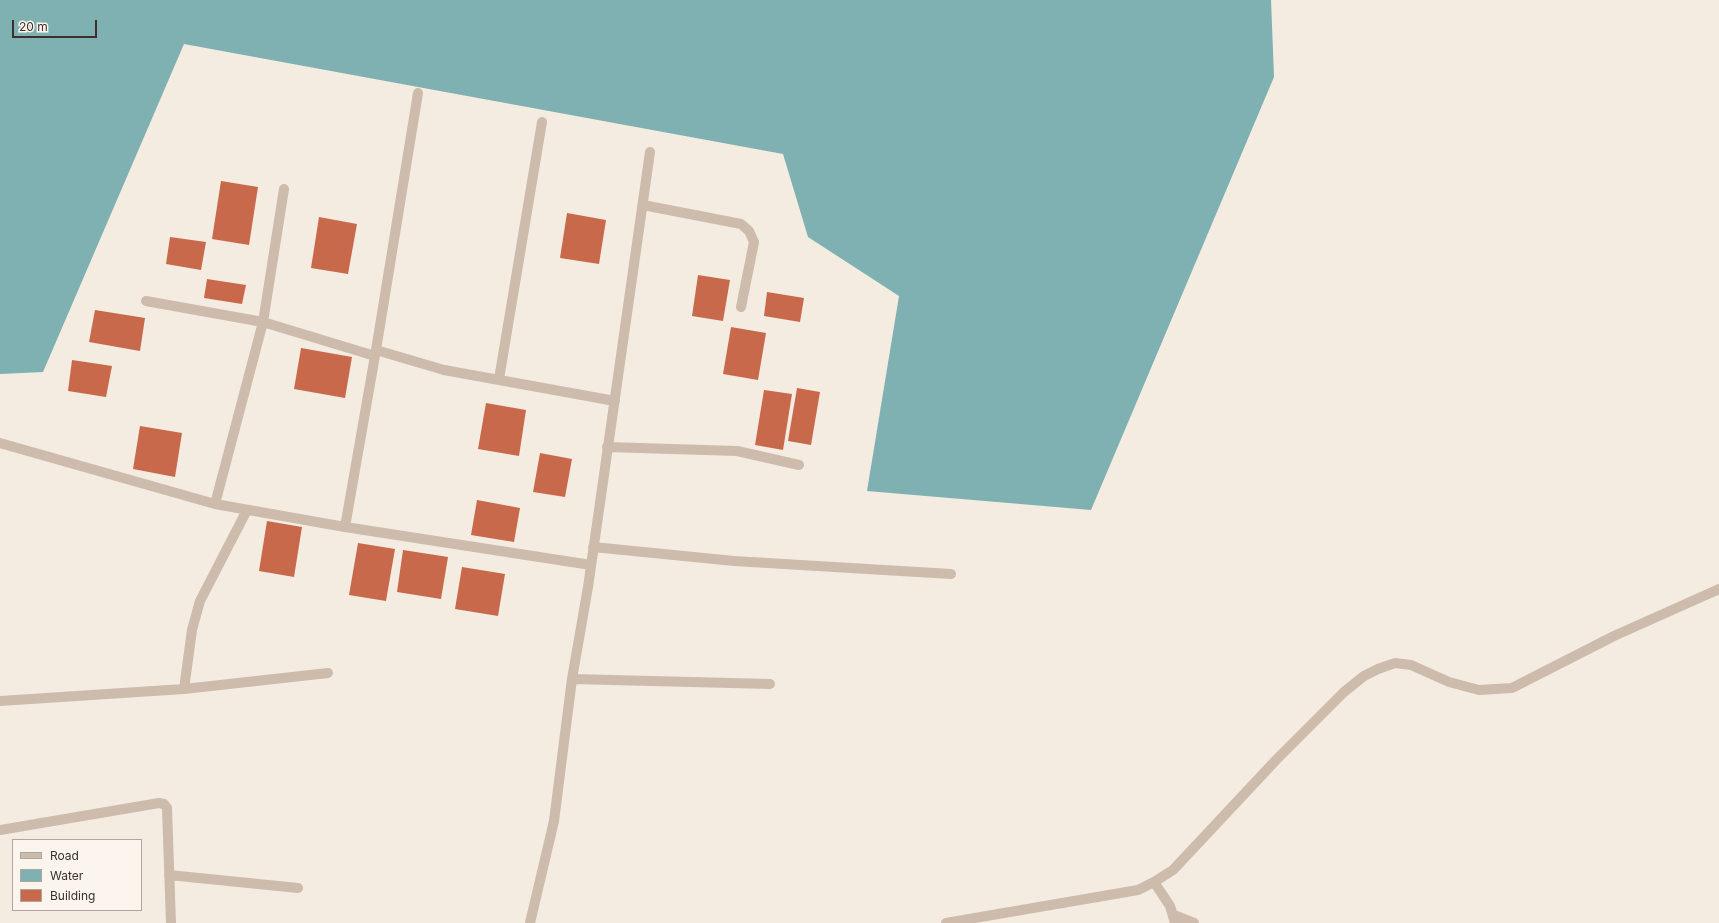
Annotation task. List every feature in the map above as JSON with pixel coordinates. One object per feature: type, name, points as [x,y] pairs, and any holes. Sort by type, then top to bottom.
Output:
[{"type":"street","points":[[345,527],[376,353],[418,93]]},
{"type":"street","points":[[500,379],[542,122]]},
{"type":"street","points":[[530,923],[554,821],[572,679],[591,565],[650,152]]},
{"type":"street","points":[[215,504],[263,322],[284,189]]},
{"type":"street","points":[[643,205],[741,224],[749,231],[754,242],[741,306]]},
{"type":"street","points":[[146,301],[263,322],[444,370],[615,401]]},
{"type":"street","points":[[0,443],[215,504],[345,527],[591,565]]},
{"type":"street","points":[[608,447],[737,451],[799,465]]},
{"type":"street","points":[[184,689],[192,630],[200,601],[247,510]]},
{"type":"street","points":[[593,547],[734,561],[952,574]]},
{"type":"street","points":[[946,923],[1138,890],[1154,882],[1173,870],[1277,759],[1344,692],[1364,676],[1394,663],[1410,665],[1449,682],[1479,690],[1512,688],[1614,636],[1719,589]]},
{"type":"street","points":[[0,701],[184,689],[328,673]]},
{"type":"street","points":[[572,679],[770,684]]},
{"type":"street","points":[[0,830],[159,803],[164,804],[168,808],[171,923]]},
{"type":"street","points":[[170,875],[298,888]]},
{"type":"street","points":[[1154,882],[1170,906],[1174,919],[1194,923]]},
{"type":"water","points":[[0,0],[1271,0],[1274,77],[1091,510],[867,491],[899,296],[808,237],[783,154],[184,44],[43,372],[0,374]]},
{"type":"building","points":[[221,181],[258,187],[249,245],[212,239]]},
{"type":"building","points":[[567,213],[606,220],[599,264],[560,258]]},
{"type":"building","points":[[319,217],[357,224],[348,274],[311,268]]},
{"type":"building","points":[[170,237],[206,242],[201,270],[166,264]]},
{"type":"building","points":[[698,275],[730,280],[723,321],[692,316]]},
{"type":"building","points":[[207,279],[246,285],[242,304],[204,298]]},
{"type":"building","points":[[767,292],[804,298],[800,322],[764,316]]},
{"type":"building","points":[[95,310],[145,318],[140,351],[89,342]]},
{"type":"building","points":[[731,327],[766,333],[758,380],[723,374]]},
{"type":"building","points":[[301,348],[352,357],[345,398],[294,389]]},
{"type":"building","points":[[72,360],[112,366],[106,397],[68,391]]},
{"type":"building","points":[[797,388],[820,392],[811,445],[788,441]]},
{"type":"building","points":[[764,390],[792,394],[783,450],[755,445]]},
{"type":"building","points":[[486,403],[526,410],[519,456],[478,449]]},
{"type":"building","points":[[140,426],[182,433],[175,477],[133,469]]},
{"type":"building","points":[[540,453],[572,459],[565,497],[533,492]]},
{"type":"building","points":[[477,500],[520,508],[514,542],[471,535]]},
{"type":"building","points":[[267,521],[302,527],[294,577],[259,571]]},
{"type":"building","points":[[358,543],[395,549],[386,601],[349,595]]},
{"type":"building","points":[[403,550],[448,557],[441,599],[397,592]]},
{"type":"building","points":[[462,567],[505,574],[498,616],[455,609]]}]
